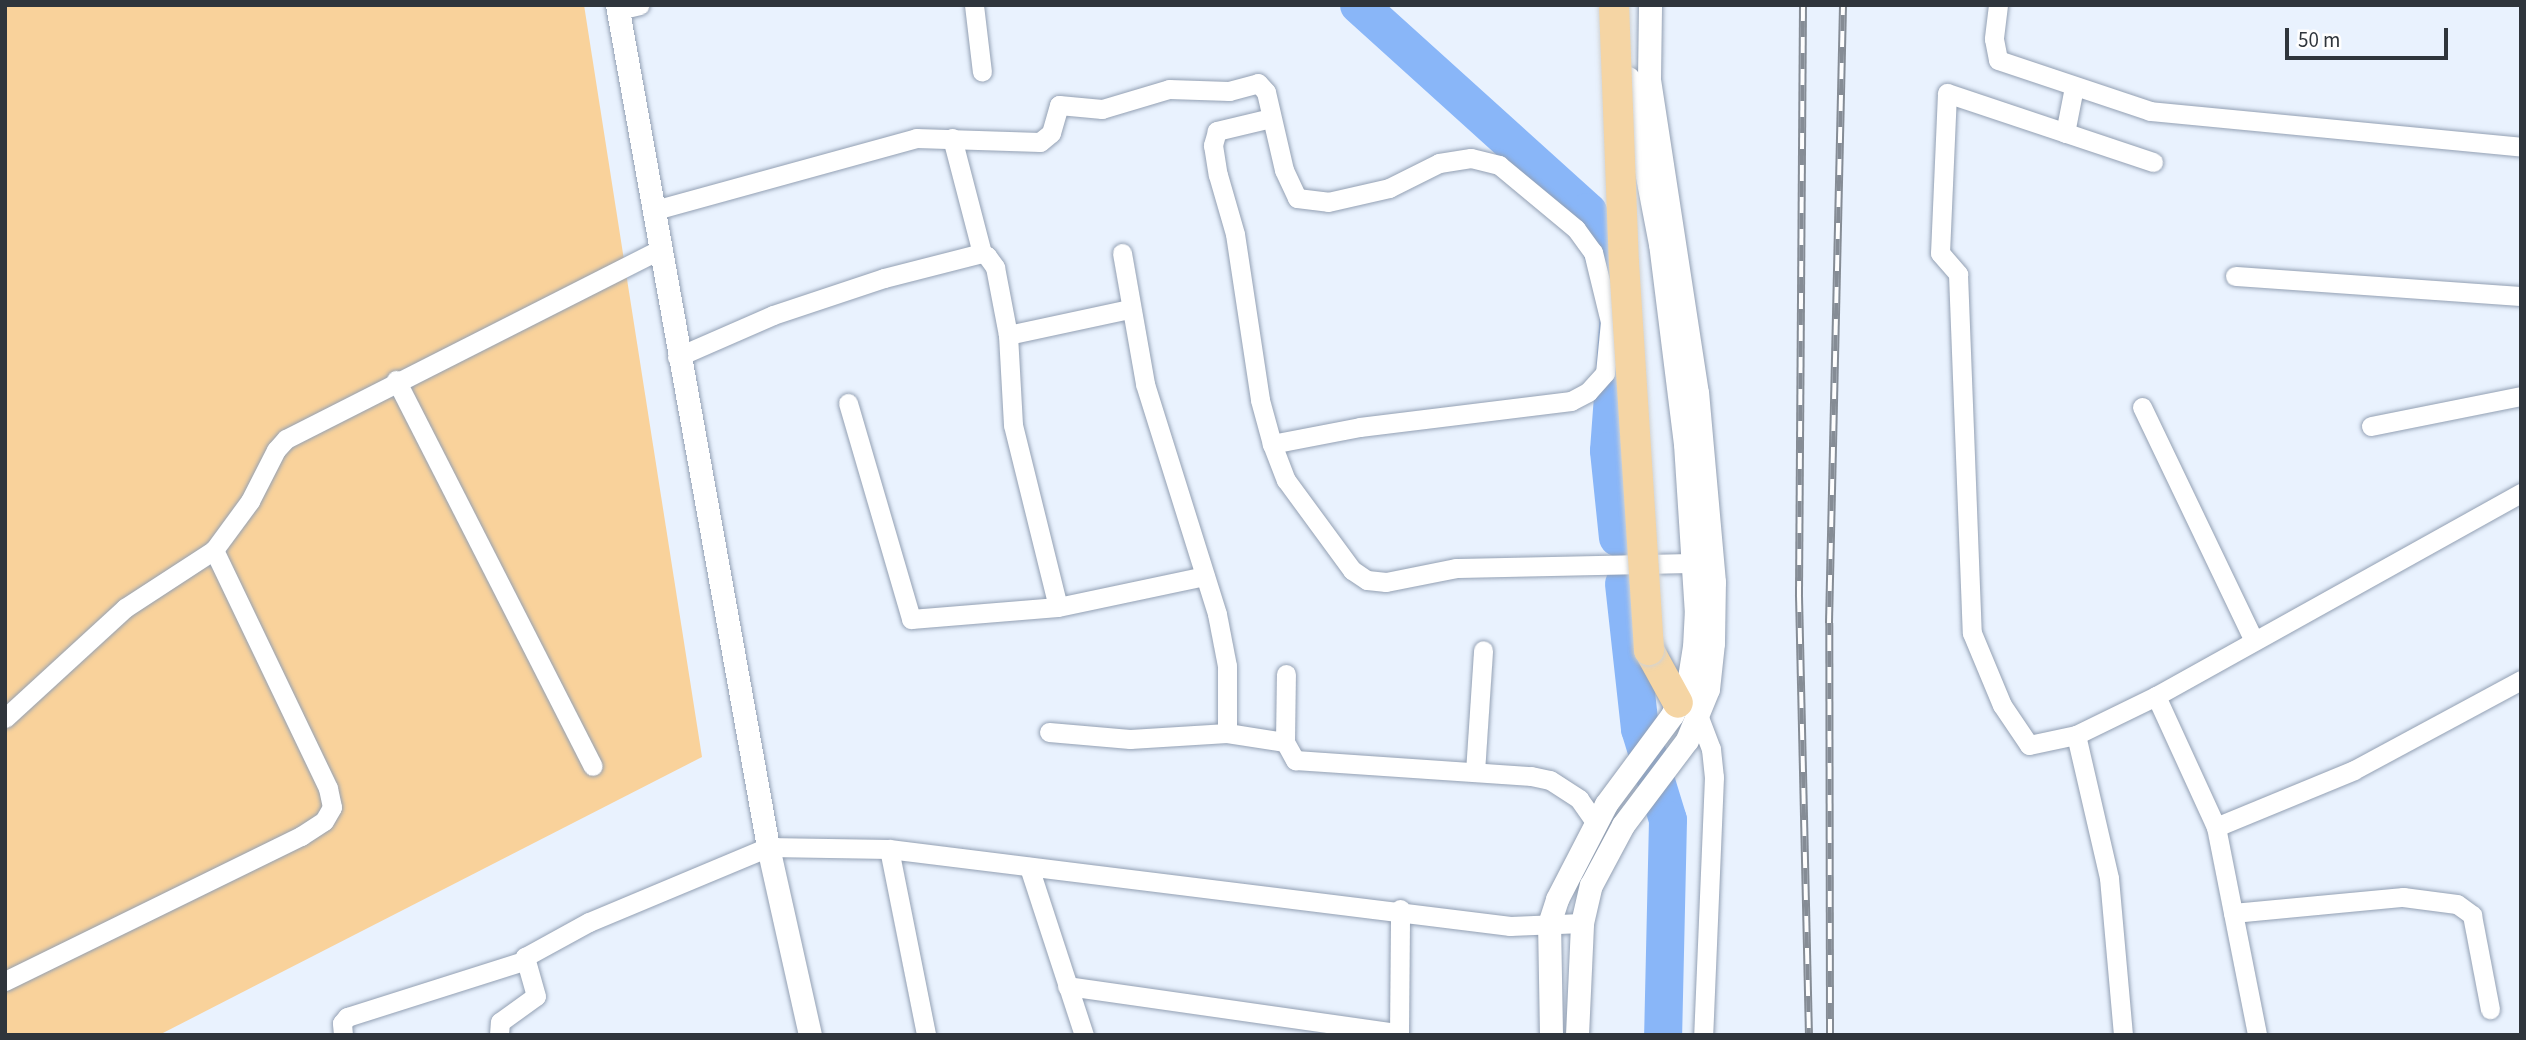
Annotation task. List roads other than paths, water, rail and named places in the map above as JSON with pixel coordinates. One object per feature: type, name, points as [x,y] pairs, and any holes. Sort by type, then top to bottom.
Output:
[{"type":"main road","points":[[1614,5],[1624,263],[1649,650],[1684,705]]},
{"type":"street","points":[[974,5],[982,72]]},
{"type":"street","points":[[1577,1035],[1582,922],[1591,885],[1623,825],[1687,740],[1684,705],[1696,614],[1685,444],[1660,244],[1629,82],[1628,5]]},
{"type":"street","points":[[1551,1035],[1549,924],[1601,814],[1684,705],[1708,689],[1714,582],[1685,290],[1649,79],[1650,5]]},
{"type":"street","points":[[1998,5],[1994,39],[1998,60],[2150,111],[2521,147]]},
{"type":"street","points":[[625,7],[677,357],[768,847],[810,1035]]},
{"type":"street","points":[[655,210],[916,138],[1040,142],[1051,133],[1059,105],[1102,109],[1188,88],[1229,91],[1258,83],[1266,92],[1292,193],[1308,201],[1328,202],[1389,188],[1439,163],[1471,158],[1499,165],[1576,229],[1593,251],[1610,323],[1605,373],[1588,392],[1571,401],[1360,427],[1272,444]]},
{"type":"street","points":[[2066,133],[2074,87]]},
{"type":"street","points":[[2153,162],[1947,93],[1940,253],[1958,274],[1972,633],[2002,705],[2029,745],[2076,736],[2156,696],[2514,496]]},
{"type":"street","points":[[1271,118],[1217,131],[1213,145],[1235,234],[1260,400],[1272,444],[1286,480],[1318,528],[1352,570],[1367,580],[1386,582],[1470,568],[1693,563]]},
{"type":"street","points":[[952,138],[982,253],[995,267],[1008,335],[1013,425],[1058,607]]},
{"type":"street","points":[[5,719],[125,608],[215,550],[286,439],[396,380],[661,249]]},
{"type":"street","points":[[677,357],[773,315],[884,278],[982,253]]},
{"type":"street","points":[[1122,253],[1129,309],[1145,384],[1205,576],[1227,666],[1227,733]]},
{"type":"street","points":[[2235,276],[2521,296]]},
{"type":"street","points":[[1008,335],[1129,309]]},
{"type":"street","points":[[396,380],[593,766]]},
{"type":"street","points":[[2371,426],[2521,396]]},
{"type":"street","points":[[848,403],[906,614],[918,620],[1058,607],[1205,576]]},
{"type":"street","points":[[2142,407],[2254,641]]},
{"type":"street","points":[[5,981],[301,836],[324,821],[332,807],[328,788],[215,550]]},
{"type":"street","points":[[1475,772],[1483,650]]},
{"type":"street","points":[[1286,674],[1285,743],[1295,760],[1475,772],[1550,780],[1601,814]]},
{"type":"street","points":[[2216,827],[2354,771],[2521,680]]},
{"type":"street","points":[[2156,696],[2216,827],[2257,1035]]},
{"type":"street","points":[[1684,705],[1714,777],[1703,1035]]},
{"type":"street","points":[[1049,732],[1130,739],[1227,733],[1285,743]]},
{"type":"street","points":[[2076,736],[2109,878],[2123,1035]]},
{"type":"street","points":[[343,1035],[342,1023],[347,1017],[524,961],[589,922],[768,847],[890,849],[1399,909],[1510,926],[1582,922]]},
{"type":"street","points":[[890,849],[926,1035]]},
{"type":"street","points":[[1029,867],[1084,1035]]},
{"type":"street","points":[[2233,913],[2403,897],[2457,904],[2472,915],[2490,1009]]},
{"type":"street","points":[[1067,986],[1399,1034],[1399,909]]},
{"type":"street","points":[[499,1035],[500,1022],[536,996],[524,961]]},
{"type":"waterway","points":[[1359,5],[1588,212],[1620,301],[1609,451],[1618,538]]},
{"type":"waterway","points":[[1624,584],[1640,729],[1668,820],[1663,1035]]},
{"type":"railway","points":[[1803,5],[1799,596],[1809,1035]]},
{"type":"railway","points":[[1830,1035],[1829,623],[1843,5]]}]
